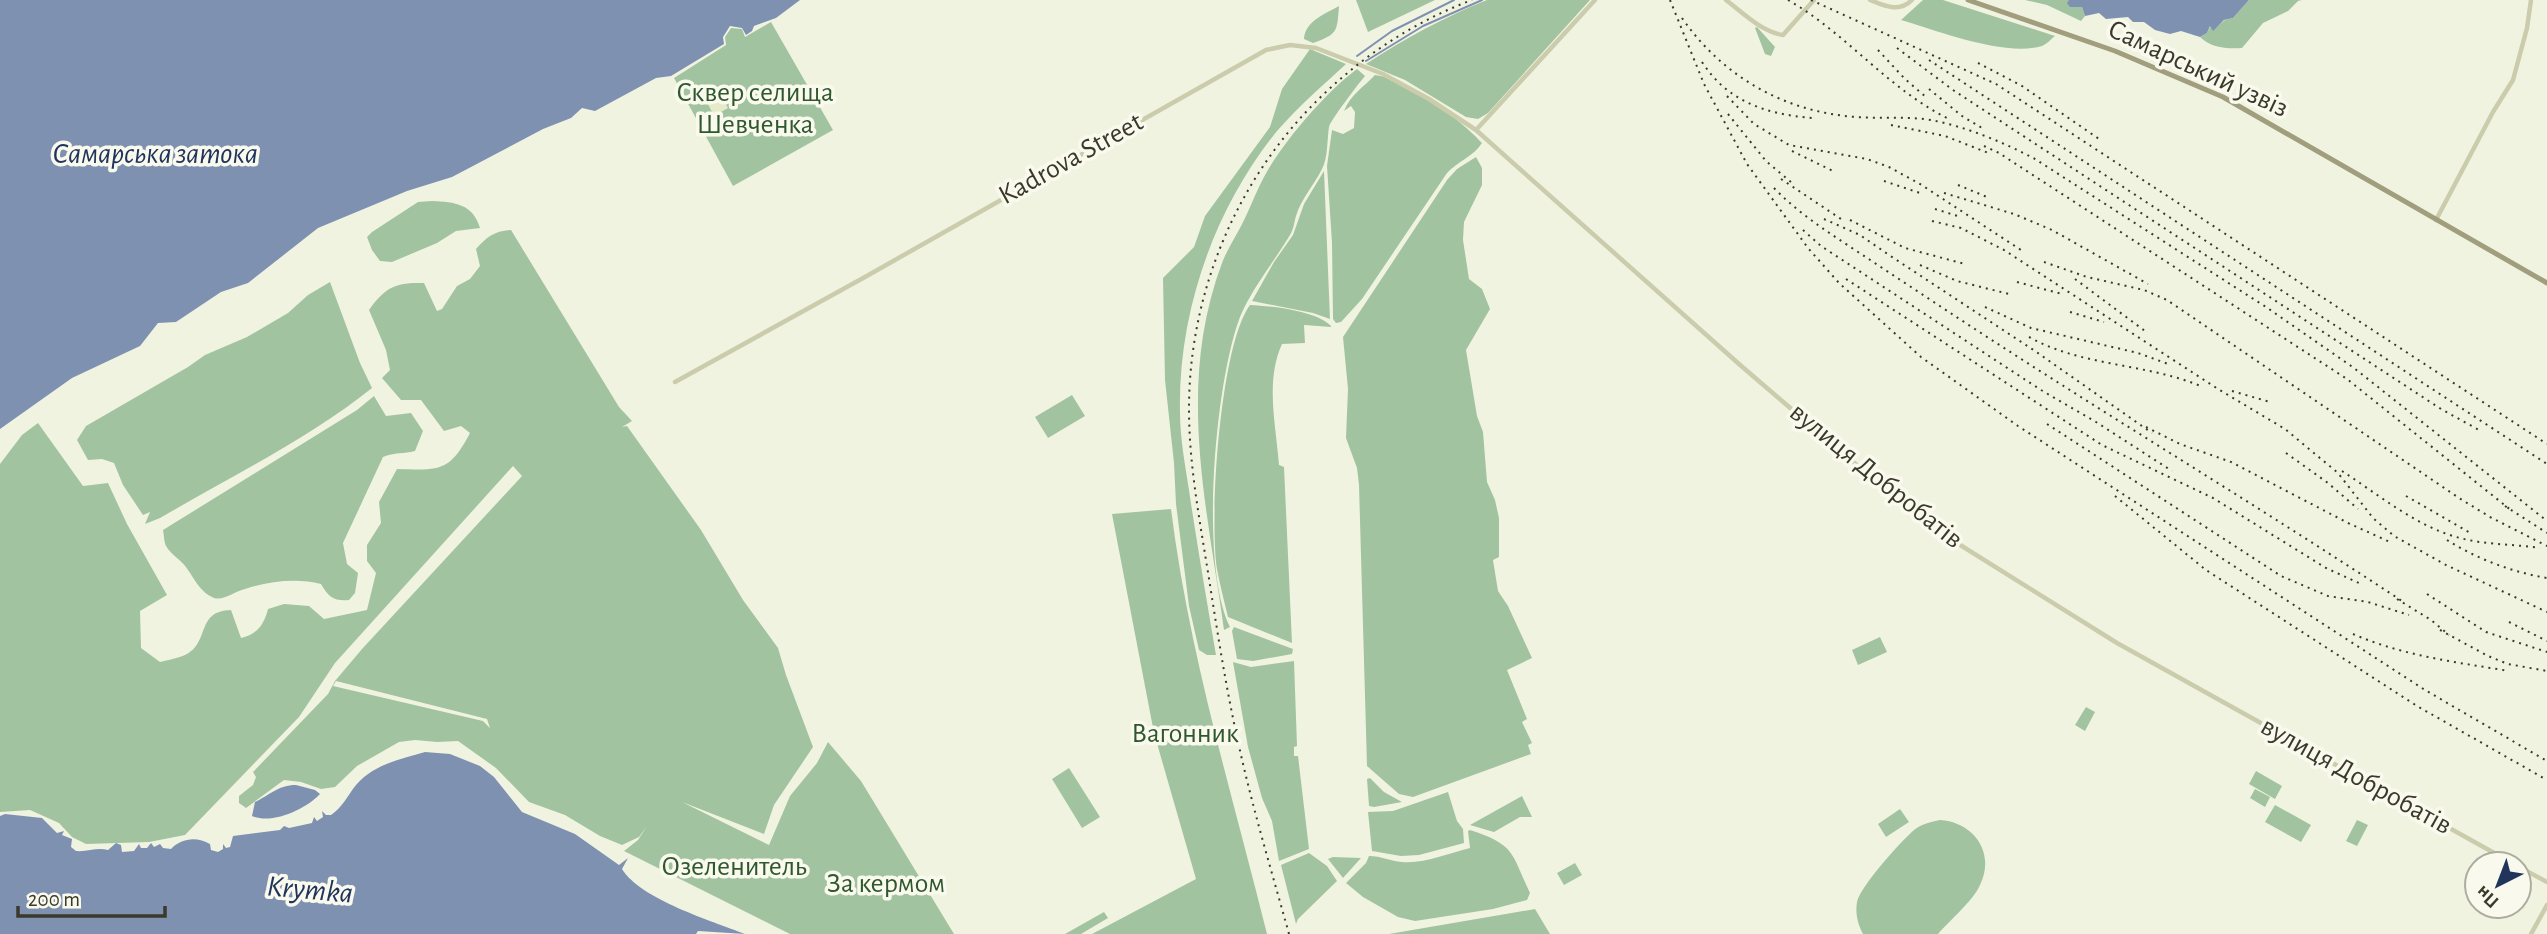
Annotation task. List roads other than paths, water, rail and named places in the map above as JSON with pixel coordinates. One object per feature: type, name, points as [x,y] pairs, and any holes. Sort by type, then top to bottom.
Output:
[{"type":"main road","name":"Самарський узвіз","points":[[1968,0],[2115,51],[2223,97],[2547,283]]},
{"type":"street","points":[[1476,130],[1595,0]]},
{"type":"street","points":[[1726,0],[1759,25],[1783,35],[1814,0]]},
{"type":"street","points":[[1870,0],[1897,8],[1912,0]]},
{"type":"street","points":[[2436,221],[2493,112],[2513,80],[2527,28],[2531,0]]},
{"type":"street","name":"Kadrova Street","points":[[675,382],[1266,50],[1300,45],[1327,52],[1403,84],[1476,130]]},
{"type":"street","name":"вулиця Добробатів","points":[[1476,130],[1749,373],[1894,497],[1941,533],[2117,643],[2489,850]]},
{"type":"street","points":[[2531,934],[2547,905]]},
{"type":"water","name":"Самарська затока","points":[[0,0],[800,0],[776,18],[754,26],[746,35],[742,28],[730,26],[723,37],[724,44],[671,76],[656,78],[595,111],[582,108],[571,118],[543,129],[452,177],[407,191],[318,228],[248,283],[221,292],[176,322],[158,323],[140,346],[72,378],[0,429]]},
{"type":"water","points":[[2069,0],[2249,0],[2233,18],[2224,20],[2213,31],[2210,26],[2207,33],[2200,37],[2181,31],[2170,34],[2155,30],[2144,22],[2133,22],[2128,17],[2106,19],[2099,13],[2085,16],[2082,7],[2070,7],[2067,3]]},
{"type":"water","name":"Krymka","points":[[425,752],[450,754],[480,766],[494,777],[522,812],[575,834],[619,865],[628,858],[622,869],[644,890],[696,916],[745,934],[698,931],[696,934],[0,934],[0,816],[5,814],[42,818],[57,833],[64,831],[62,835],[72,839],[71,847],[76,851],[108,850],[116,843],[121,845],[122,852],[134,851],[139,844],[141,848],[147,848],[151,843],[154,847],[160,844],[163,848],[171,849],[179,842],[195,839],[205,841],[210,844],[211,850],[218,852],[223,849],[223,844],[226,848],[230,847],[233,836],[312,823],[314,817],[317,821],[323,817],[322,811],[331,815],[356,785],[371,772],[388,763]]},
{"type":"water","points":[[296,785],[320,794],[306,805],[279,817],[252,816],[255,802],[279,789]]},
{"type":"waterway","points":[[1357,56],[1392,31],[1454,0]]},
{"type":"waterway","points":[[1366,61],[1423,26],[1482,0]]},
{"type":"railway","points":[[1289,934],[1237,737],[1199,519],[1189,409],[1197,328],[1219,250],[1236,213],[1279,144],[1323,95],[1382,47],[1403,33],[1472,0]]},
{"type":"railway","points":[[1670,0],[1704,84],[1747,164],[1808,248],[1839,283],[1921,357],[2018,426],[2425,690],[2547,761]]},
{"type":"railway","points":[[1788,0],[1829,28],[1906,92],[1949,119]]},
{"type":"railway","points":[[1811,0],[1996,84],[2547,444]]},
{"type":"railway","points":[[1682,18],[1716,58],[1758,88],[1781,99],[1830,114],[1922,119],[1944,123],[1984,136],[2035,159],[2266,307],[2354,368],[2547,521]]},
{"type":"railway","points":[[1897,48],[1953,90],[2441,409],[2479,430]]},
{"type":"railway","points":[[1878,50],[1927,98]]},
{"type":"railway","points":[[1929,60],[2547,464]]},
{"type":"railway","points":[[1702,62],[1724,87],[1750,104],[1779,113],[1812,118]]},
{"type":"railway","points":[[1978,63],[2022,86],[2102,141]]},
{"type":"railway","points":[[1929,89],[1962,116],[1982,128]]},
{"type":"railway","points":[[1727,96],[1754,124],[1789,145],[1867,159],[1889,167],[1920,184],[2021,250]]},
{"type":"railway","points":[[1728,114],[1766,161],[1791,182]]},
{"type":"railway","points":[[1891,125],[1945,136],[1991,154]]},
{"type":"railway","points":[[1984,146],[1999,153],[2347,379],[2512,511]]},
{"type":"railway","points":[[1792,151],[1833,171]]},
{"type":"railway","points":[[1781,179],[1841,219]]},
{"type":"railway","points":[[1884,181],[1923,194]]},
{"type":"railway","points":[[1958,185],[1987,197]]},
{"type":"railway","points":[[1774,188],[1814,222],[1943,308],[2405,603]]},
{"type":"railway","points":[[1944,193],[2014,214],[2052,230],[2148,284]]},
{"type":"railway","points":[[1935,209],[1961,217]]},
{"type":"railway","points":[[1824,219],[1860,235],[2035,351],[2152,433]]},
{"type":"railway","points":[[1850,220],[1905,248],[1965,264]]},
{"type":"railway","points":[[1932,221],[1961,228],[2004,250],[2218,389],[2285,429],[2338,473],[2373,518],[2394,536],[2446,565],[2547,612]]},
{"type":"railway","points":[[1803,230],[1821,246],[2041,390],[2172,471]]},
{"type":"railway","points":[[2044,262],[2087,277],[2144,290],[2167,300],[2459,498],[2547,546]]},
{"type":"railway","points":[[1920,265],[1957,281],[2009,294]]},
{"type":"railway","points":[[1846,279],[2102,445],[2213,498],[2326,568],[2361,584]]},
{"type":"railway","points":[[2075,279],[2145,331]]},
{"type":"railway","points":[[2017,282],[2062,294]]},
{"type":"railway","points":[[1985,307],[2031,328],[2138,353],[2171,365]]},
{"type":"railway","points":[[2070,312],[2104,322]]},
{"type":"railway","points":[[2029,337],[2071,354],[2160,373],[2203,387]]},
{"type":"railway","points":[[2232,391],[2270,402]]},
{"type":"railway","points":[[2047,424],[2281,576],[2328,596],[2368,602],[2409,615]]},
{"type":"railway","points":[[2146,427],[2180,444],[2231,462],[2390,542]]},
{"type":"railway","points":[[2286,453],[2328,483],[2358,509]]},
{"type":"railway","points":[[2342,471],[2399,509],[2444,533],[2480,542],[2540,548]]},
{"type":"railway","points":[[2115,496],[2206,570],[2417,706],[2547,780]]},
{"type":"railway","points":[[2406,496],[2472,534]]},
{"type":"railway","points":[[2505,506],[2547,533]]},
{"type":"railway","points":[[2447,540],[2495,564],[2547,578]]},
{"type":"railway","points":[[2427,594],[2486,632],[2547,652]]},
{"type":"railway","points":[[2397,599],[2449,635]]},
{"type":"railway","points":[[2509,622],[2547,641]]},
{"type":"railway","points":[[2440,630],[2508,664],[2547,671]]},
{"type":"railway","points":[[2353,634],[2411,653],[2509,671]]},
{"type":"park label","name":"Сквер селища Шевченка","points":[[755,109]]},
{"type":"park label","name":"Вагонник","points":[[1185,734]]},
{"type":"park label","name":"Озеленитель","points":[[734,867]]},
{"type":"park label","name":"За кермом","points":[[886,884]]}]
